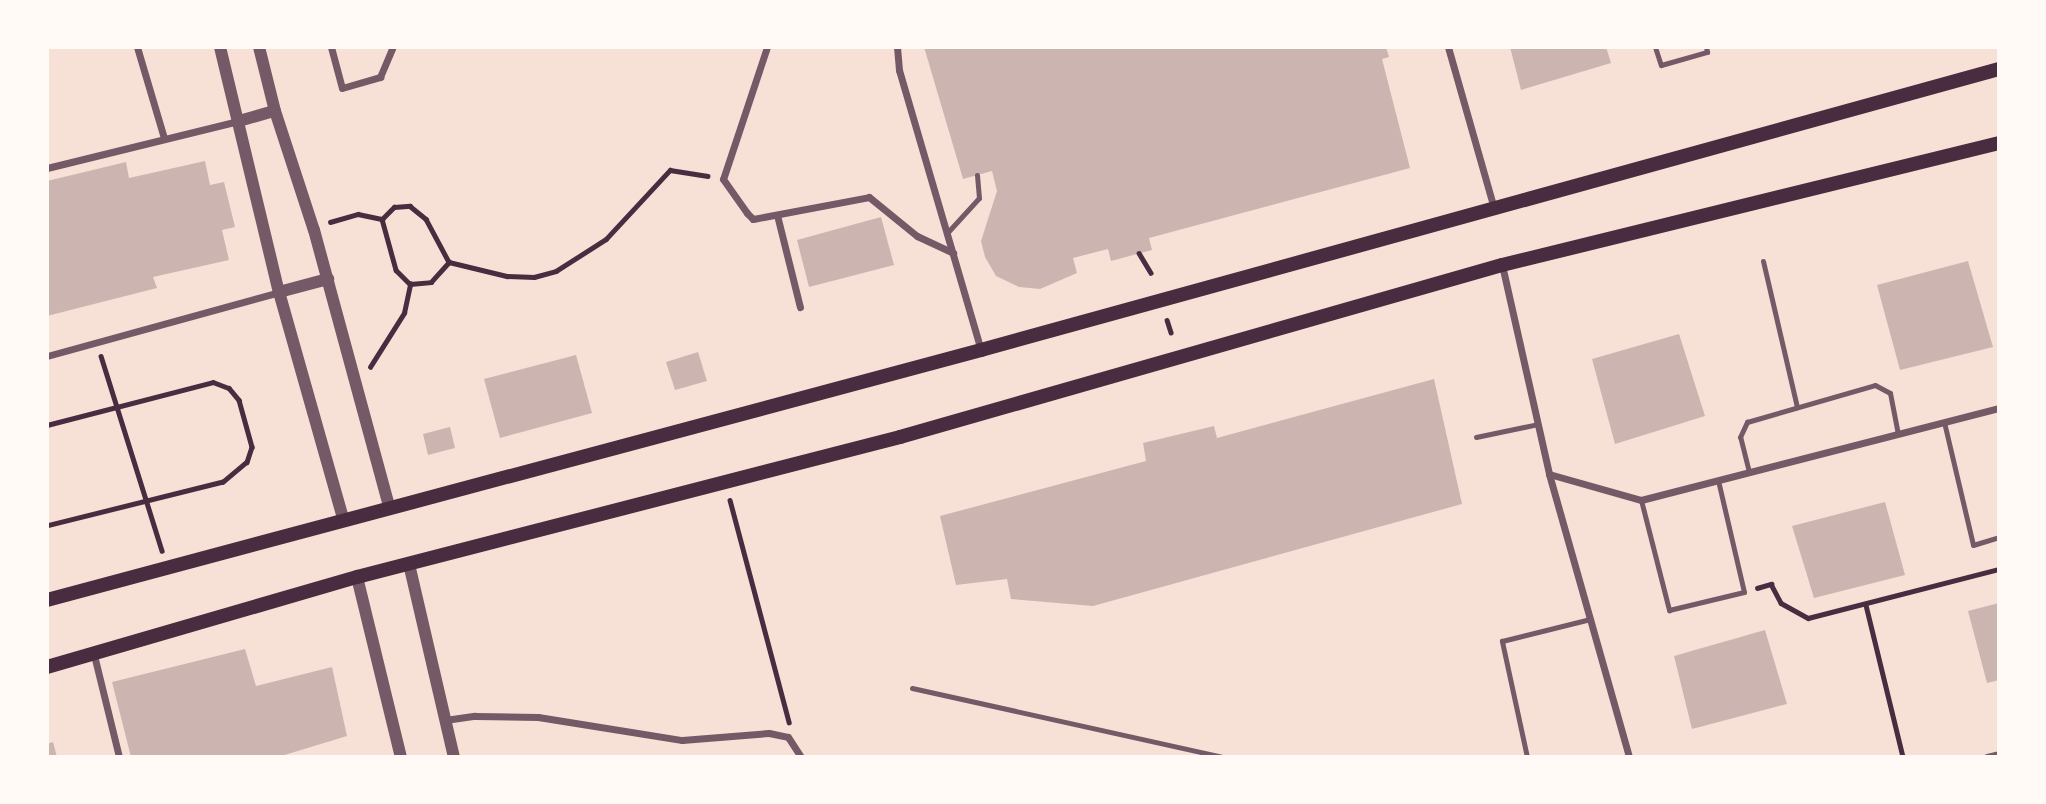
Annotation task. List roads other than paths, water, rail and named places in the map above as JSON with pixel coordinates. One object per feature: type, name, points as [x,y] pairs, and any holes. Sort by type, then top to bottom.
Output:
[{"type":"main road","points":[[47,600],[981,350],[1999,69]]},
{"type":"main road","points":[[47,667],[357,577],[725,483],[1502,265],[1999,143]]},
{"type":"street","points":[[137,47],[164,138]]},
{"type":"street","points":[[220,47],[279,292],[344,521]]},
{"type":"street","points":[[259,47],[275,111],[328,279],[390,509]]},
{"type":"street","points":[[331,47],[342,88],[380,77],[393,47]]},
{"type":"street","points":[[767,47],[723,179],[753,219],[869,197],[917,236],[953,253]]},
{"type":"street","points":[[897,47],[899,70],[981,350]]},
{"type":"street","points":[[1448,47],[1494,208]]},
{"type":"street","points":[[47,168],[275,111]]},
{"type":"street","points":[[777,215],[800,307]]},
{"type":"street","points":[[1502,265],[1549,474],[1629,757]]},
{"type":"street","points":[[47,356],[328,279]]},
{"type":"street","points":[[1549,474],[1642,500],[1998,409]]},
{"type":"street","points":[[409,564],[453,757]]},
{"type":"street","points":[[357,577],[401,757]]},
{"type":"street","points":[[94,655],[119,757]]},
{"type":"street","points":[[445,720],[507,715],[682,740],[769,733],[794,743],[801,757]]},
{"type":"street","points":[[1987,757],[1999,754]]},
{"type":"lane","points":[[1655,47],[1661,65],[1707,52],[1706,47]]},
{"type":"lane","points":[[947,233],[979,198],[978,175]]},
{"type":"lane","points":[[1763,261],[1797,407]]},
{"type":"lane","points":[[1749,472],[1742,428],[1753,419],[1880,385],[1889,393],[1898,434]]},
{"type":"lane","points":[[1944,422],[1973,545],[1999,537]]},
{"type":"lane","points":[[1476,437],[1538,424]]},
{"type":"lane","points":[[1642,500],[1669,610],[1744,592],[1717,481]]},
{"type":"lane","points":[[1527,757],[1502,641],[1590,618]]},
{"type":"lane","points":[[912,688],[1222,757]]}]
